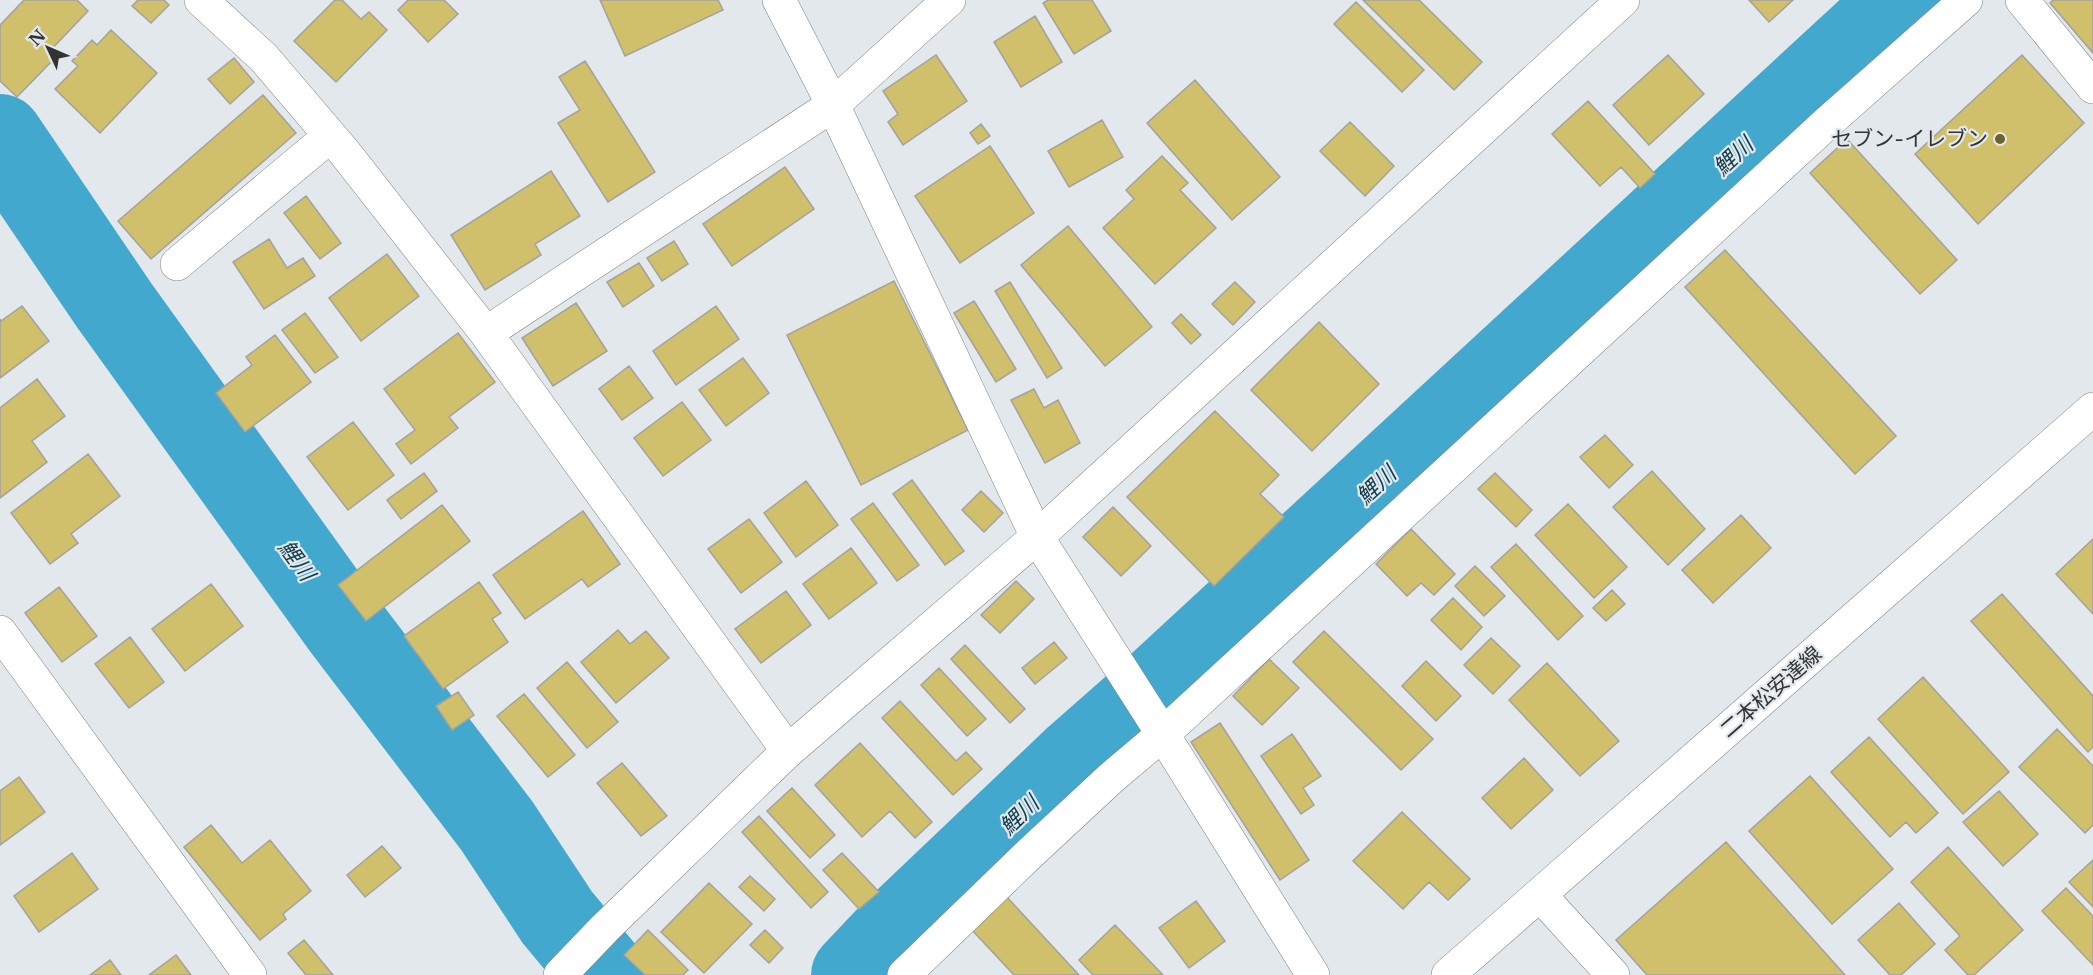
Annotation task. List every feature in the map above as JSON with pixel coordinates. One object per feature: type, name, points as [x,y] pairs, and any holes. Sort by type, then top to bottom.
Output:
[{"type":"street","points":[[201,0],[264,58],[330,136],[486,333],[788,751]]},
{"type":"street","points":[[779,0],[832,105],[1037,537],[1313,975]]},
{"type":"street","points":[[486,333],[832,105],[949,0]]},
{"type":"street","points":[[560,975],[605,928],[788,751],[1037,537],[1623,0]]},
{"type":"street","points":[[904,975],[1160,729],[1827,123],[1966,0]]},
{"type":"street","points":[[2022,0],[2093,87]]},
{"type":"street","points":[[177,264],[330,136]]},
{"type":"street","name":"二本松安達線","points":[[1448,975],[2093,409]]},
{"type":"street","points":[[0,632],[250,975]]},
{"type":"street","points":[[1540,895],[1613,975]]},
{"type":"building","points":[[24,0],[77,0],[88,11],[48,53],[54,59],[17,97],[0,81],[0,25]]},
{"type":"building","points":[[138,0],[164,0],[169,5],[151,23],[132,6]]},
{"type":"building","points":[[335,0],[342,0],[361,19],[369,12],[387,30],[336,82],[294,41]]},
{"type":"building","points":[[408,0],[444,0],[458,14],[428,42],[398,10]]},
{"type":"building","points":[[600,0],[718,0],[723,10],[625,56]]},
{"type":"building","points":[[1048,0],[1092,0],[1111,31],[1074,54],[1043,3]]},
{"type":"building","points":[[1363,0],[1419,0],[1482,62],[1454,90]]},
{"type":"building","points":[[1749,0],[1793,0],[1769,22]]},
{"type":"building","points":[[2053,0],[2093,0],[2093,53],[2050,3]]},
{"type":"building","points":[[1356,2],[1424,70],[1402,92],[1334,24]]},
{"type":"building","points":[[1035,16],[1062,62],[1021,87],[994,42]]},
{"type":"building","points":[[111,30],[157,73],[100,133],[55,89],[78,66],[72,61],[92,40],[97,45]]},
{"type":"building","points":[[936,55],[967,101],[903,145],[888,122],[898,114],[883,91]]},
{"type":"building","points":[[1668,55],[1704,94],[1649,145],[1613,105]]},
{"type":"building","name":"セブン-イレブン","points":[[2022,55],[2084,123],[1978,224],[1915,154]]},
{"type":"building","points":[[234,58],[254,82],[230,104],[208,79]]},
{"type":"building","points":[[585,61],[655,172],[608,202],[558,123],[580,110],[559,77]]},
{"type":"building","points":[[1195,80],[1280,177],[1232,220],[1147,123]]},
{"type":"building","points":[[263,95],[296,133],[151,259],[118,221]]},
{"type":"building","points":[[1588,101],[1655,174],[1640,188],[1621,167],[1600,186],[1552,134]]},
{"type":"building","points":[[1102,120],[1123,157],[1069,187],[1048,151]]},
{"type":"building","points":[[1350,122],[1394,166],[1365,196],[1320,151]]},
{"type":"building","points":[[981,124],[990,136],[978,144],[970,133]]},
{"type":"building","points":[[1847,139],[1957,260],[1920,294],[1810,173]]},
{"type":"building","points":[[990,146],[1034,213],[960,263],[915,196]]},
{"type":"building","points":[[1162,156],[1188,183],[1180,190],[1216,228],[1155,284],[1103,228],[1134,199],[1126,190]]},
{"type":"building","points":[[785,167],[814,209],[732,266],[703,224]]},
{"type":"building","points":[[551,171],[580,216],[535,244],[541,255],[485,290],[451,235]]},
{"type":"building","points":[[306,196],[341,243],[320,259],[284,213]]},
{"type":"building","points":[[1068,226],[1152,327],[1105,366],[1021,265]]},
{"type":"building","points":[[269,239],[287,268],[303,258],[315,276],[264,309],[233,262]]},
{"type":"building","points":[[674,241],[688,264],[662,281],[647,258]]},
{"type":"building","points":[[1725,250],[1896,436],[1855,474],[1685,287]]},
{"type":"building","points":[[387,254],[419,296],[361,341],[329,298]]},
{"type":"building","points":[[639,263],[654,286],[623,307],[607,282]]},
{"type":"building","points":[[894,281],[968,430],[861,485],[787,335]]},
{"type":"building","points":[[1010,282],[1062,368],[1047,378],[995,291]]},
{"type":"building","points":[[1235,282],[1255,302],[1233,325],[1212,304]]},
{"type":"building","points":[[974,301],[1016,369],[996,382],[954,313]]},
{"type":"building","points":[[576,303],[607,351],[553,386],[522,338]]},
{"type":"building","points":[[22,306],[49,341],[0,378],[0,319],[1,321]]},
{"type":"building","points":[[716,306],[739,339],[676,385],[653,351]]},
{"type":"building","points":[[305,313],[338,357],[315,373],[282,330]]},
{"type":"building","points":[[1181,314],[1201,335],[1191,344],[1172,323]]},
{"type":"building","points":[[1319,322],[1379,384],[1312,451],[1251,390]]},
{"type":"building","points":[[458,333],[495,382],[449,417],[458,428],[411,464],[396,444],[415,430],[384,389]]},
{"type":"building","points":[[275,335],[311,382],[245,432],[216,393],[252,365],[246,357]]},
{"type":"building","points":[[743,358],[769,393],[726,426],[699,390]]},
{"type":"building","points":[[629,366],[653,398],[622,420],[599,389]]},
{"type":"building","points":[[37,379],[65,416],[32,441],[47,462],[0,498],[0,408]]},
{"type":"building","points":[[1034,389],[1044,408],[1058,400],[1080,443],[1045,463],[1011,400]]},
{"type":"building","points":[[682,402],[711,440],[663,476],[634,438]]},
{"type":"building","points":[[1215,411],[1279,475],[1260,494],[1284,517],[1214,586],[1127,497]]},
{"type":"building","points":[[353,422],[394,475],[348,510],[307,457]]},
{"type":"building","points":[[1605,435],[1633,465],[1609,488],[1580,457]]},
{"type":"building","points":[[88,454],[120,496],[71,534],[78,543],[50,564],[11,513]]},
{"type":"building","points":[[1652,471],[1705,529],[1668,565],[1613,507]]},
{"type":"building","points":[[424,473],[437,491],[401,519],[387,500]]},
{"type":"building","points":[[1495,473],[1532,510],[1516,527],[1478,489]]},
{"type":"building","points":[[912,480],[964,551],[945,565],[893,494]]},
{"type":"building","points":[[806,481],[838,525],[796,557],[764,513]]},
{"type":"building","points":[[981,491],[1003,513],[984,532],[962,510]]},
{"type":"building","points":[[873,503],[919,565],[897,581],[851,519]]},
{"type":"building","points":[[1568,504],[1627,567],[1594,598],[1535,535]]},
{"type":"building","points":[[442,505],[470,541],[366,621],[338,585]]},
{"type":"building","points":[[1113,507],[1151,546],[1121,576],[1083,537]]},
{"type":"building","points":[[583,511],[620,564],[588,587],[582,579],[525,619],[493,575]]},
{"type":"building","points":[[1741,515],[1771,548],[1713,603],[1682,570]]},
{"type":"building","points":[[749,519],[782,562],[741,593],[708,549]]},
{"type":"building","points":[[1411,529],[1455,574],[1434,595],[1421,583],[1407,596],[1376,564]]},
{"type":"building","points":[[2093,539],[2093,614],[2056,574]]},
{"type":"building","points":[[1516,544],[1583,616],[1558,640],[1491,567]]},
{"type":"building","points":[[851,548],[877,583],[829,619],[803,584]]},
{"type":"building","points":[[1475,566],[1505,596],[1484,616],[1455,586]]},
{"type":"building","points":[[1016,581],[1034,599],[1000,633],[981,615]]},
{"type":"building","points":[[479,582],[501,613],[492,619],[508,642],[443,689],[404,636]]},
{"type":"building","points":[[211,584],[243,626],[185,671],[152,629]]},
{"type":"building","points":[[59,587],[97,636],[62,662],[25,613]]},
{"type":"building","points":[[1612,590],[1625,604],[1606,621],[1593,608]]},
{"type":"building","points":[[786,591],[811,625],[761,663],[735,629]]},
{"type":"building","points":[[2002,594],[2093,696],[2093,747],[2088,752],[1971,621]]},
{"type":"building","points":[[1453,598],[1482,627],[1461,650],[1431,620]]},
{"type":"building","points":[[618,630],[630,644],[646,631],[669,658],[616,703],[581,662]]},
{"type":"building","points":[[1324,631],[1433,739],[1401,770],[1293,662]]},
{"type":"building","points":[[130,637],[164,682],[129,708],[95,664]]},
{"type":"building","points":[[1491,638],[1520,666],[1493,694],[1464,665]]},
{"type":"building","points":[[1054,642],[1067,658],[1035,684],[1022,668]]},
{"type":"building","points":[[965,645],[1025,709],[1010,723],[951,659]]},
{"type":"building","points":[[1269,659],[1299,688],[1262,725],[1233,696]]},
{"type":"building","points":[[1426,661],[1461,696],[1436,721],[1402,686]]},
{"type":"building","points":[[567,662],[618,722],[587,748],[537,688]]},
{"type":"building","points":[[1547,663],[1619,741],[1580,776],[1509,700]]},
{"type":"building","points":[[939,668],[986,719],[967,736],[921,685]]},
{"type":"building","points":[[1923,677],[2009,772],[1963,814],[1878,719]]},
{"type":"building","points":[[458,692],[474,715],[452,730],[436,706]]},
{"type":"building","points":[[524,694],[575,755],[548,777],[497,716]]},
{"type":"building","points":[[900,701],[956,761],[966,752],[982,769],[953,795],[882,718]]},
{"type":"building","points":[[1220,723],[1309,860],[1280,880],[1191,742]]},
{"type":"building","points":[[2057,729],[2093,766],[2093,825],[2085,833],[2019,767]]},
{"type":"building","points":[[1292,734],[1321,776],[1303,788],[1314,805],[1301,814],[1261,756]]},
{"type":"building","points":[[1869,737],[1938,813],[1916,833],[1906,822],[1890,837],[1831,772]]},
{"type":"building","points":[[860,743],[932,822],[915,838],[890,811],[862,837],[815,785]]},
{"type":"building","points":[[1524,758],[1553,790],[1511,829],[1482,798]]},
{"type":"building","points":[[622,763],[667,816],[641,836],[597,783]]},
{"type":"building","points":[[1810,776],[1893,869],[1832,924],[1749,831]]},
{"type":"building","points":[[19,777],[45,812],[0,845],[0,791]]},
{"type":"building","points":[[792,788],[835,835],[810,858],[767,811]]},
{"type":"building","points":[[1999,791],[2038,834],[2003,866],[1963,822]]},
{"type":"building","points":[[1402,812],[1470,879],[1448,900],[1429,882],[1403,909],[1353,861]]},
{"type":"building","points":[[759,816],[828,892],[811,908],[742,832]]},
{"type":"building","points":[[211,825],[242,863],[270,840],[311,891],[283,914],[286,919],[260,940],[184,847]]},
{"type":"building","points":[[1726,842],[1845,975],[1647,975],[1616,940]]},
{"type":"building","points":[[382,846],[401,868],[365,897],[347,875]]},
{"type":"building","points":[[1948,847],[2023,930],[1974,975],[1968,975],[1945,950],[1960,936],[1911,882]]},
{"type":"building","points":[[72,853],[98,889],[39,932],[14,896]]},
{"type":"building","points":[[842,853],[879,892],[859,909],[823,870]]},
{"type":"building","points":[[2093,860],[2093,907],[2069,882]]},
{"type":"building","points":[[750,876],[775,899],[764,911],[739,887]]},
{"type":"building","points":[[709,883],[752,924],[704,973],[661,932]]},
{"type":"building","points":[[2066,888],[2093,916],[2093,965],[2042,911]]},
{"type":"building","points":[[1006,896],[1079,975],[1014,975],[971,929]]},
{"type":"building","points":[[1196,901],[1225,941],[1189,968],[1159,928]]},
{"type":"building","points":[[1899,903],[1935,944],[1901,975],[1890,975],[1858,940]]},
{"type":"building","points":[[1115,925],[1163,975],[1093,975],[1079,960]]},
{"type":"building","points":[[648,930],[688,970],[683,975],[645,975],[624,955]]},
{"type":"building","points":[[765,930],[783,948],[769,963],[750,945]]},
{"type":"building","points":[[304,940],[333,975],[306,975],[288,953]]},
{"type":"building","points":[[176,955],[191,975],[149,975]]},
{"type":"building","points":[[110,960],[121,975],[90,975]]},
{"type":"waterway","name":"鯉川","points":[[854,975],[889,938],[1077,759],[1152,693],[1903,0]]},
{"type":"waterway","name":"鯉川","points":[[0,137],[114,305],[344,625],[497,826],[557,917],[605,975]]},
{"type":"place","name":"セブン-イレブン","points":[[2000,139]]}]
